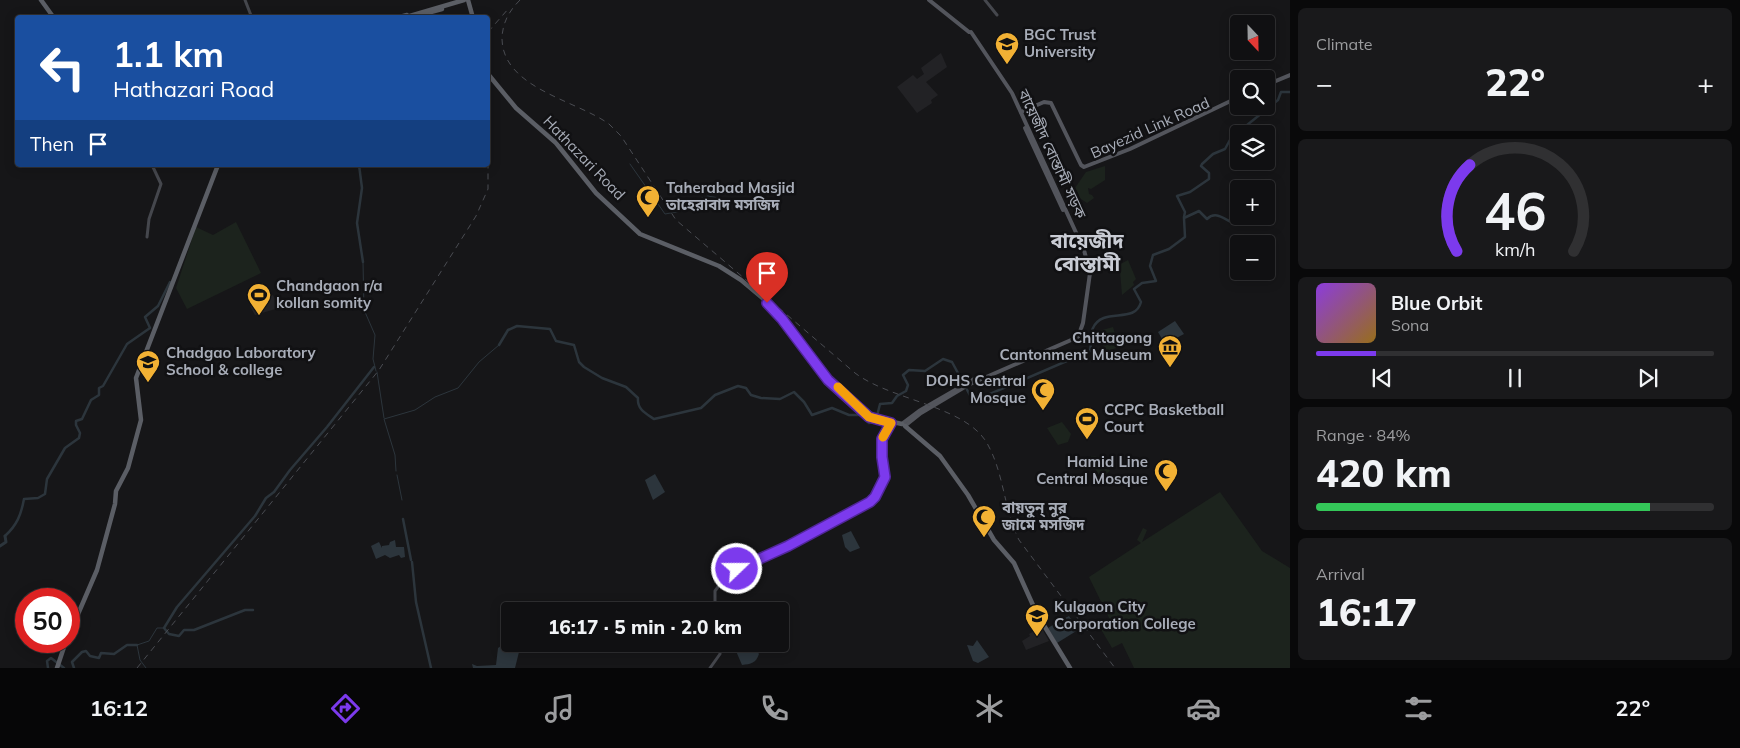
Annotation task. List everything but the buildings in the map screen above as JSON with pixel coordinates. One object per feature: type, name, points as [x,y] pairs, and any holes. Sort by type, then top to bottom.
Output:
[{"type":"highway","points":[[41,0],[50,15]]},
{"type":"highway","points":[[420,15],[459,0]]},
{"type":"highway","points":[[409,15],[466,0]]},
{"type":"highway","points":[[414,15],[466,0]]},
{"type":"highway","points":[[417,15],[466,0]]},
{"type":"highway","points":[[466,0],[471,15]]},
{"type":"highway","name":"Hathazari Road","points":[[490,77],[519,110],[556,143],[600,196],[640,234],[719,266],[741,280],[778,311],[826,377],[864,411],[879,419],[903,425]]},
{"type":"highway","name":"Hathazari Road","points":[[490,78],[514,108],[555,144],[594,193],[640,235],[719,267],[747,286],[776,312],[828,380],[869,417],[903,425]]},
{"type":"highway","points":[[80,605],[100,557],[117,483],[127,465],[139,421],[134,389],[136,373],[185,250],[215,167]]},
{"type":"highway","points":[[80,609],[98,567],[115,504],[116,491],[128,468],[141,420],[136,378],[215,167]]},
{"type":"highway","points":[[903,425],[940,456],[968,495],[994,540],[1014,563],[1037,614],[1069,668]]},
{"type":"main road","points":[[244,0],[251,15]]},
{"type":"main road","name":"বায়েজীদ বোস্তামী সড়ক","points":[[903,425],[919,411],[965,385],[1078,333],[1081,324],[1088,272],[1086,260],[1006,84],[970,32],[931,0]]},
{"type":"main road","points":[[985,0],[997,15]]},
{"type":"main road","points":[[1275,82],[1290,76]]},
{"type":"main road","name":"Bayezid Link Road","points":[[1048,103],[1081,165],[1084,167],[1130,149],[1230,102]]},
{"type":"main road","name":"Bayezid Link Road","points":[[1048,103],[1053,109],[1078,164],[1084,169],[1130,151],[1230,102]]},
{"type":"main road","points":[[1020,114],[1048,103]]},
{"type":"main road","points":[[147,237],[149,219],[161,184],[153,167]]},
{"type":"main road","points":[[714,602],[715,591],[726,576],[806,539],[874,501],[887,479],[884,438],[892,423]]},
{"type":"main road","points":[[711,668],[719,659],[720,652]]},
{"type":"shaded area","points":[[941,53],[947,67],[926,82],[938,95],[931,100],[932,103],[917,113],[897,87],[913,75],[917,79],[924,74],[921,68]]},
{"type":"shaded area","points":[[1105,166],[1105,180],[1091,189],[1088,188],[1089,194],[1094,198],[1087,203],[1075,195],[1078,193],[1075,188],[1086,172]]},
{"type":"shaded area","points":[[236,222],[261,273],[187,309],[176,288],[196,227],[213,235]]},
{"type":"shaded area","points":[[1128,260],[1136,279],[1133,282],[1134,285],[1122,295],[1120,271],[1117,266]]},
{"type":"shaded area","points":[[273,295],[279,308],[255,315],[250,306]]},
{"type":"shaded area","points":[[1175,321],[1184,334],[1165,344],[1158,332]]},
{"type":"shaded area","points":[[1113,327],[1119,347],[1105,352],[1099,331]]},
{"type":"shaded area","points":[[1062,422],[1071,434],[1068,442],[1058,445],[1047,428]]},
{"type":"shaded area","points":[[1091,456],[1102,457],[1110,471],[1101,478],[1090,461]]},
{"type":"shaded area","points":[[655,474],[665,492],[653,500],[645,480]]},
{"type":"shaded area","points":[[1220,492],[1262,551],[1290,568],[1290,668],[1134,668],[1122,643],[1112,648],[1099,626],[1110,620],[1089,577],[1141,543],[1137,540],[1143,528],[1147,530],[1142,542]]},
{"type":"shaded area","points":[[851,531],[860,548],[850,552],[845,547],[842,535]]},
{"type":"shaded area","points":[[395,540],[396,547],[404,547],[405,557],[401,558],[399,555],[390,558],[385,555],[376,559],[371,546],[379,542],[382,548],[382,546],[389,545],[390,542]]},
{"type":"shaded area","points":[[1069,616],[1078,630],[1057,643],[1048,628],[1059,621],[1061,624],[1064,622],[1063,619]]},
{"type":"shaded area","name":"Kulgaon City Corporation College","points":[[1041,627],[1049,641],[1026,650],[1022,641]]},
{"type":"shaded area","points":[[977,640],[989,657],[978,663],[973,661],[967,645],[973,646]]},
{"type":"shaded area","points":[[501,646],[501,652],[519,652],[515,668],[473,668],[472,664],[477,666],[496,665],[498,648]]},
{"type":"shaded area","points":[[736,652],[758,652],[758,657],[753,662],[742,665]]},
{"type":"waterway","points":[[1184,217],[1185,212],[1177,196],[1190,192],[1209,179],[1209,173],[1201,166],[1202,164],[1213,154],[1225,149],[1231,138],[1278,100],[1281,92],[1290,92]]},
{"type":"waterway","points":[[630,164],[665,214],[682,211],[699,199],[708,196],[724,199]]},
{"type":"waterway","points":[[359,167],[362,188],[357,223],[363,262]]},
{"type":"waterway","points":[[877,416],[880,404],[892,403],[897,396],[906,391],[908,385],[903,375],[909,370],[925,371],[943,359],[952,362],[972,399],[976,400],[1090,351],[1092,330],[1098,322],[1111,316],[1126,315],[1138,309],[1141,302],[1134,289],[1142,283],[1156,281],[1150,266],[1153,255],[1169,249],[1185,237],[1184,218],[1199,211],[1207,219],[1216,215],[1230,221]]},
{"type":"waterway","points":[[363,262],[364,310]]},
{"type":"waterway","points":[[5,536],[18,519],[24,499],[38,498],[45,494],[47,479],[65,448],[79,438],[80,433],[76,421],[82,419],[91,400],[99,395],[99,388],[103,386],[127,344],[150,328],[145,317],[158,306],[170,282]]},
{"type":"waterway","points":[[365,312],[375,335],[373,359],[376,371]]},
{"type":"waterway","points":[[499,345],[508,330],[517,326],[550,329],[556,341],[574,345],[579,362],[584,367],[602,378],[626,387],[638,398],[642,410],[654,419],[701,408],[715,395],[738,386],[746,388],[751,395],[761,398],[780,399],[794,392],[804,402],[812,415],[832,408],[849,415],[861,415],[869,423],[875,421]]},
{"type":"waterway","points":[[396,471],[395,455],[384,419],[415,410],[435,397],[458,388],[479,362],[499,345]]},
{"type":"waterway","points":[[253,610],[245,610],[194,630],[184,630],[179,636],[169,634],[164,628],[177,607],[255,516],[266,498],[274,492],[374,367]]},
{"type":"waterway","points":[[377,372],[384,418]]},
{"type":"waterway","points":[[397,475],[402,500]]},
{"type":"waterway","points":[[403,519],[411,560]]},
{"type":"waterway","points":[[0,546],[6,542],[5,536]]},
{"type":"waterway","points":[[412,562],[416,602],[431,668]]},
{"type":"waterway","points":[[146,668],[140,660],[137,645],[149,641],[157,628],[164,628]]},
{"type":"waterway","points":[[74,668],[72,662],[82,652],[86,651],[90,656],[99,658],[101,653],[114,654],[127,645],[137,645]]},
{"type":"waterway","points":[[48,668],[47,661],[51,658],[64,668]]},
{"type":"railway","points":[[520,0],[507,17],[502,37],[505,54],[514,69],[527,81],[543,91],[595,115],[609,124],[621,136],[676,220],[855,373],[889,391],[947,412],[964,421],[978,432],[988,445],[993,456],[1010,517],[1019,540],[1115,668]]},
{"type":"railway","points":[[490,30],[509,8]]},
{"type":"railway","points":[[137,668],[379,370],[476,216],[488,189],[488,167]]},
{"type":"slow traffic","points":[[838,387],[869,417],[891,423],[883,437]]},
{"type":"place","name":"BGC Trust University","points":[[1007,65]]},
{"type":"place","name":"Taherabad Masjid তাহেরাবাদ মসজিদ","points":[[648,218]]},
{"type":"place","name":"Chandgaon r/a kollan somity","points":[[259,316]]},
{"type":"place","name":"Chittagong Cantonment Museum","points":[[1170,368]]},
{"type":"place","name":"Chadgao Laboratory School & college","points":[[148,383]]},
{"type":"place","name":"DOHS Central Mosque","points":[[1043,411]]},
{"type":"place","name":"CCPC Basketball Court","points":[[1087,440]]},
{"type":"place","name":"Hamid Line Central Mosque","points":[[1166,492]]},
{"type":"place","name":"বায়তুন্ নুর জামে মসজিদ","points":[[984,538]]},
{"type":"place","name":"Kulgaon City Corporation College","points":[[1037,637]]},
{"type":"district","name":"বায়েজীদ বোস্তামী","points":[[1087,252]]},
{"type":"route","points":[[737,569],[769,556],[870,502],[875,497],[885,477],[882,439],[891,423],[869,417],[838,387],[828,380],[782,319],[767,303]]}]
